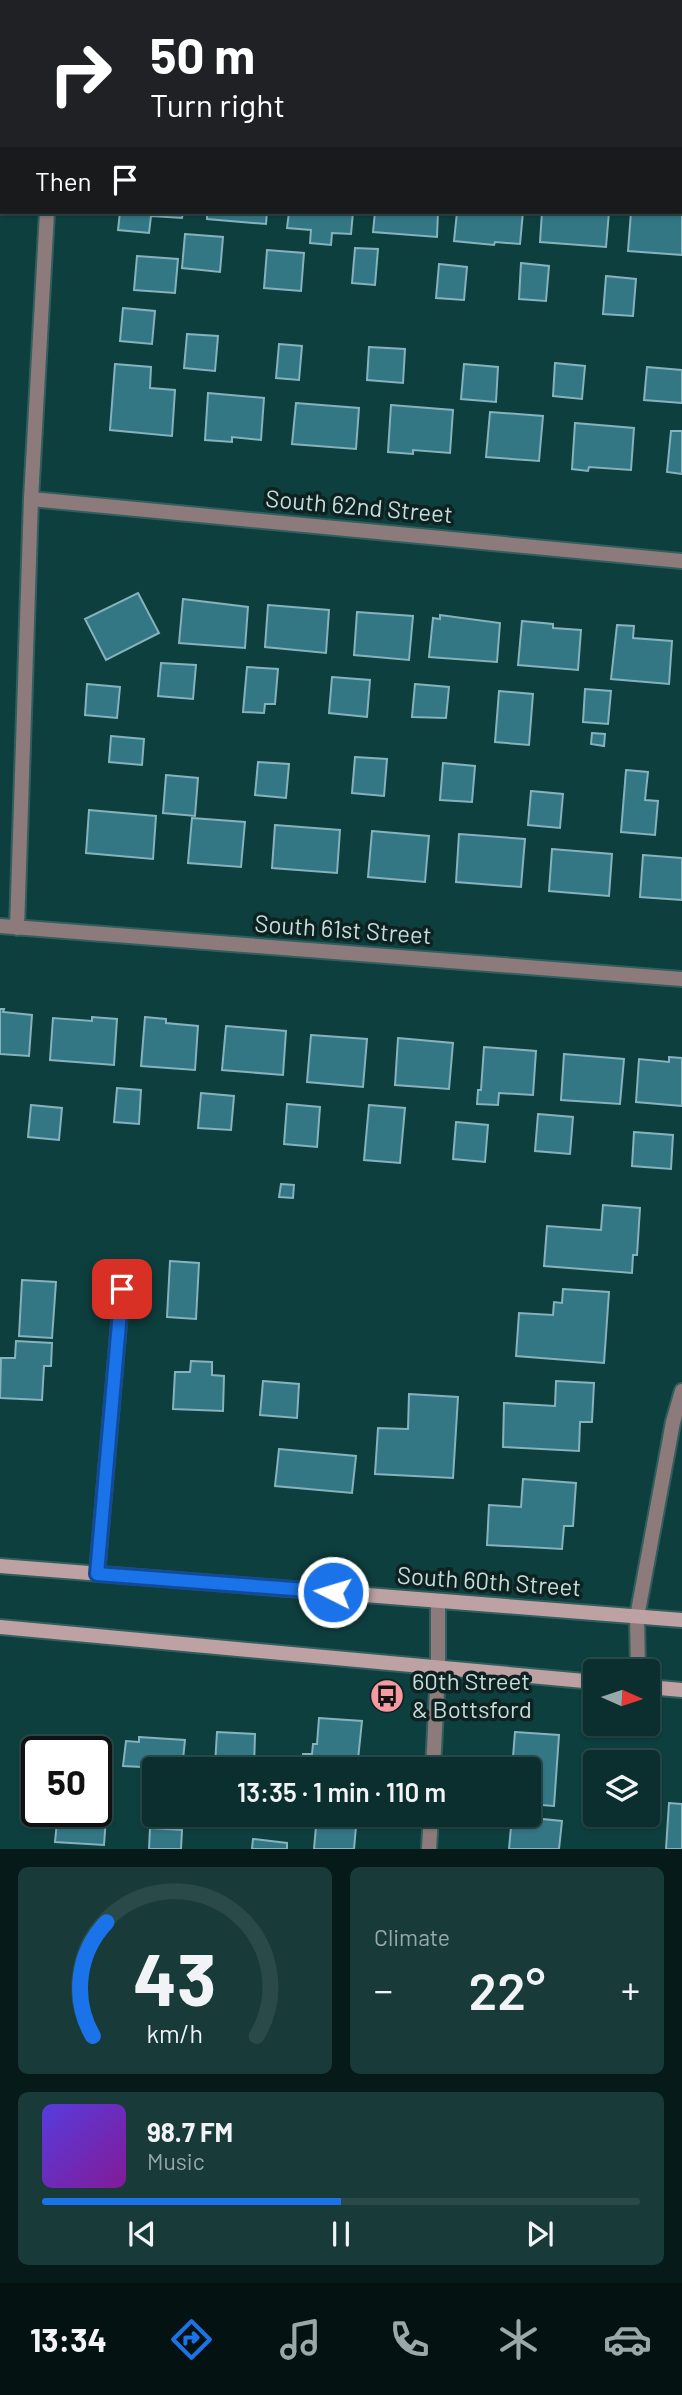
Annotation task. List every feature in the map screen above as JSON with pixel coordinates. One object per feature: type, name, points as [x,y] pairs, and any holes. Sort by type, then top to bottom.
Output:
[{"type":"main road","name":"South 60th Street","points":[[0,1566],[682,1620]]},
{"type":"main road","points":[[0,1627],[583,1681]]},
{"type":"main road","points":[[660,1688],[682,1690]]},
{"type":"street","points":[[17,928],[31,499],[47,214]]},
{"type":"street","name":"South 62nd Street","points":[[31,499],[682,561]]},
{"type":"street","name":"South 61st Street","points":[[0,926],[682,979]]},
{"type":"street","points":[[97,1574],[122,1289]]},
{"type":"street","points":[[638,1659],[637,1617],[673,1422],[682,1391]]},
{"type":"street","points":[[434,1757],[438,1601]]},
{"type":"street","points":[[429,1849],[430,1827]]},
{"type":"building","points":[[120,214],[183,214],[182,218],[151,216],[149,233],[118,230]]},
{"type":"building","points":[[207,214],[267,214],[266,224],[207,219]]},
{"type":"building","points":[[289,214],[353,214],[351,234],[332,233],[331,245],[310,243],[311,230],[287,228]]},
{"type":"building","points":[[375,214],[438,214],[437,237],[373,232]]},
{"type":"building","points":[[457,214],[523,214],[520,244],[495,242],[494,245],[454,241]]},
{"type":"building","points":[[542,214],[609,214],[606,247],[540,242]]},
{"type":"building","points":[[631,214],[682,214],[682,255],[628,251]]},
{"type":"building","points":[[185,234],[223,237],[220,272],[182,268]]},
{"type":"building","points":[[355,248],[378,249],[375,285],[352,283]]},
{"type":"building","points":[[267,250],[304,253],[301,291],[264,288]]},
{"type":"building","points":[[137,256],[178,259],[175,293],[134,290]]},
{"type":"building","points":[[521,263],[549,266],[546,301],[519,299]]},
{"type":"building","points":[[439,264],[467,267],[464,300],[436,298]]},
{"type":"building","points":[[606,276],[636,279],[633,316],[603,314]]},
{"type":"building","points":[[123,308],[155,311],[152,344],[120,341]]},
{"type":"building","points":[[187,334],[218,336],[215,371],[184,368]]},
{"type":"building","points":[[279,344],[302,346],[299,380],[276,378]]},
{"type":"building","points":[[369,347],[405,349],[403,383],[367,380]]},
{"type":"building","points":[[555,363],[585,366],[582,399],[553,396]]},
{"type":"building","points":[[115,364],[151,367],[150,388],[175,390],[172,436],[110,430]]},
{"type":"building","points":[[464,364],[498,367],[496,402],[461,399]]},
{"type":"building","points":[[647,367],[682,370],[682,403],[644,400]]},
{"type":"building","points":[[208,393],[264,398],[261,440],[232,437],[232,442],[205,440]]},
{"type":"building","points":[[296,403],[359,408],[356,449],[292,444]]},
{"type":"building","points":[[391,405],[453,410],[450,453],[413,450],[413,454],[388,452]]},
{"type":"building","points":[[490,412],[543,416],[539,461],[486,457]]},
{"type":"building","points":[[575,423],[634,428],[631,470],[589,467],[588,471],[572,469]]},
{"type":"building","points":[[671,431],[682,431],[682,474],[667,472]]},
{"type":"building","points":[[138,593],[159,633],[106,660],[85,619]]},
{"type":"building","points":[[183,599],[248,607],[245,648],[179,643]]},
{"type":"building","points":[[268,605],[329,610],[326,653],[265,647]]},
{"type":"building","points":[[357,612],[413,616],[409,660],[354,655]]},
{"type":"building","points":[[440,615],[500,623],[497,662],[429,657],[433,618],[440,619]]},
{"type":"building","points":[[522,621],[553,624],[553,628],[581,630],[578,670],[518,665]]},
{"type":"building","points":[[617,625],[634,626],[633,638],[672,641],[669,684],[611,679]]},
{"type":"building","points":[[161,663],[196,665],[193,699],[158,696]]},
{"type":"building","points":[[247,667],[278,669],[275,704],[265,704],[264,713],[243,712]]},
{"type":"building","points":[[332,677],[370,680],[367,717],[329,713]]},
{"type":"building","points":[[87,684],[120,687],[117,718],[85,715]]},
{"type":"building","points":[[415,684],[449,687],[446,718],[412,717]]},
{"type":"building","points":[[585,689],[611,691],[608,724],[583,722]]},
{"type":"building","points":[[499,691],[533,694],[529,745],[495,742]]},
{"type":"building","points":[[592,733],[605,734],[604,746],[591,744]]},
{"type":"building","points":[[111,736],[144,739],[142,765],[109,762]]},
{"type":"building","points":[[355,757],[387,759],[384,796],[352,793]]},
{"type":"building","points":[[258,762],[289,764],[286,798],[255,795]]},
{"type":"building","points":[[443,763],[475,766],[472,802],[440,800]]},
{"type":"building","points":[[626,770],[648,772],[645,800],[658,801],[655,835],[621,832]]},
{"type":"building","points":[[166,775],[198,778],[195,816],[163,813]]},
{"type":"building","points":[[531,791],[563,794],[560,828],[528,825]]},
{"type":"building","points":[[89,810],[156,816],[153,859],[86,853]]},
{"type":"building","points":[[192,818],[245,822],[241,867],[188,863]]},
{"type":"building","points":[[275,825],[340,830],[337,873],[272,868]]},
{"type":"building","points":[[372,831],[429,836],[425,882],[368,877]]},
{"type":"building","points":[[459,834],[525,839],[521,887],[456,882]]},
{"type":"building","points":[[552,849],[612,854],[609,896],[549,891]]},
{"type":"building","points":[[643,855],[682,858],[682,900],[640,897]]},
{"type":"building","points":[[0,1009],[4,1009],[3,1012],[32,1015],[29,1056],[0,1054]]},
{"type":"building","points":[[92,1017],[117,1019],[114,1065],[50,1060],[53,1018],[92,1021]]},
{"type":"building","points":[[145,1017],[166,1019],[166,1023],[198,1026],[195,1070],[141,1066]]},
{"type":"building","points":[[226,1026],[286,1031],[283,1075],[222,1070]]},
{"type":"building","points":[[311,1035],[367,1039],[363,1087],[307,1082]]},
{"type":"building","points":[[398,1038],[453,1043],[449,1089],[395,1085]]},
{"type":"building","points":[[484,1047],[536,1051],[533,1095],[499,1093],[498,1105],[477,1104],[478,1090],[481,1090]]},
{"type":"building","points":[[564,1054],[624,1059],[620,1104],[561,1100]]},
{"type":"building","points":[[669,1057],[682,1058],[682,1106],[636,1102],[639,1059],[669,1062]]},
{"type":"building","points":[[117,1088],[141,1090],[139,1124],[114,1122]]},
{"type":"building","points":[[201,1093],[234,1096],[231,1130],[198,1128]]},
{"type":"building","points":[[287,1104],[320,1107],[317,1147],[284,1144]]},
{"type":"building","points":[[31,1105],[62,1108],[59,1140],[28,1137]]},
{"type":"building","points":[[369,1105],[405,1108],[400,1163],[364,1160]]},
{"type":"building","points":[[538,1114],[573,1117],[570,1154],[535,1151]]},
{"type":"building","points":[[456,1122],[488,1125],[485,1162],[453,1159]]},
{"type":"building","points":[[634,1132],[673,1135],[671,1169],[632,1166]]},
{"type":"building","points":[[281,1184],[294,1185],[293,1198],[279,1197]]},
{"type":"building","points":[[603,1205],[640,1208],[637,1255],[633,1255],[632,1273],[544,1266],[547,1226],[601,1230]]},
{"type":"building","points":[[170,1261],[199,1263],[196,1319],[167,1317]]},
{"type":"building","points":[[22,1280],[56,1282],[52,1338],[19,1336]]},
{"type":"building","points":[[563,1289],[609,1292],[604,1363],[516,1356],[519,1313],[553,1315],[554,1302],[562,1303]]},
{"type":"building","points":[[16,1341],[52,1343],[51,1366],[44,1366],[42,1400],[0,1398],[1,1358],[15,1358]]},
{"type":"building","points":[[191,1361],[212,1362],[212,1375],[224,1376],[223,1411],[173,1409],[175,1372],[190,1372]]},
{"type":"building","points":[[263,1381],[299,1384],[297,1418],[260,1415]]},
{"type":"building","points":[[556,1381],[594,1383],[592,1422],[580,1422],[579,1451],[503,1447],[504,1403],[555,1406]]},
{"type":"building","points":[[409,1394],[458,1397],[453,1478],[375,1474],[378,1428],[408,1429]]},
{"type":"building","points":[[279,1449],[356,1456],[352,1493],[275,1486]]},
{"type":"building","points":[[523,1479],[576,1483],[573,1526],[564,1526],[562,1549],[487,1545],[489,1505],[521,1507]]},
{"type":"building","points":[[319,1718],[362,1721],[358,1757],[303,1757],[303,1754],[312,1754],[313,1744],[317,1744]]},
{"type":"building","points":[[217,1732],[255,1734],[254,1757],[215,1757]]},
{"type":"building","points":[[515,1732],[559,1735],[554,1806],[541,1805],[541,1757],[513,1757]]},
{"type":"building","points":[[139,1737],[185,1740],[183,1757],[142,1757],[142,1767],[123,1766],[126,1741],[139,1742]]},
{"type":"building","points":[[669,1803],[682,1804],[682,1849],[666,1849]]},
{"type":"building","points":[[541,1819],[562,1821],[559,1849],[509,1849],[511,1827],[541,1827]]},
{"type":"building","points":[[56,1827],[105,1827],[104,1845],[55,1842]]},
{"type":"building","points":[[316,1827],[356,1827],[354,1849],[314,1849]]},
{"type":"building","points":[[150,1828],[182,1830],[181,1849],[149,1849]]},
{"type":"building","points":[[253,1839],[287,1843],[287,1849],[252,1849]]},
{"type":"place","name":"60th Street & Bottsford","points":[[387,1696]]},
{"type":"route","points":[[122,1289],[97,1574],[333,1592]]}]
